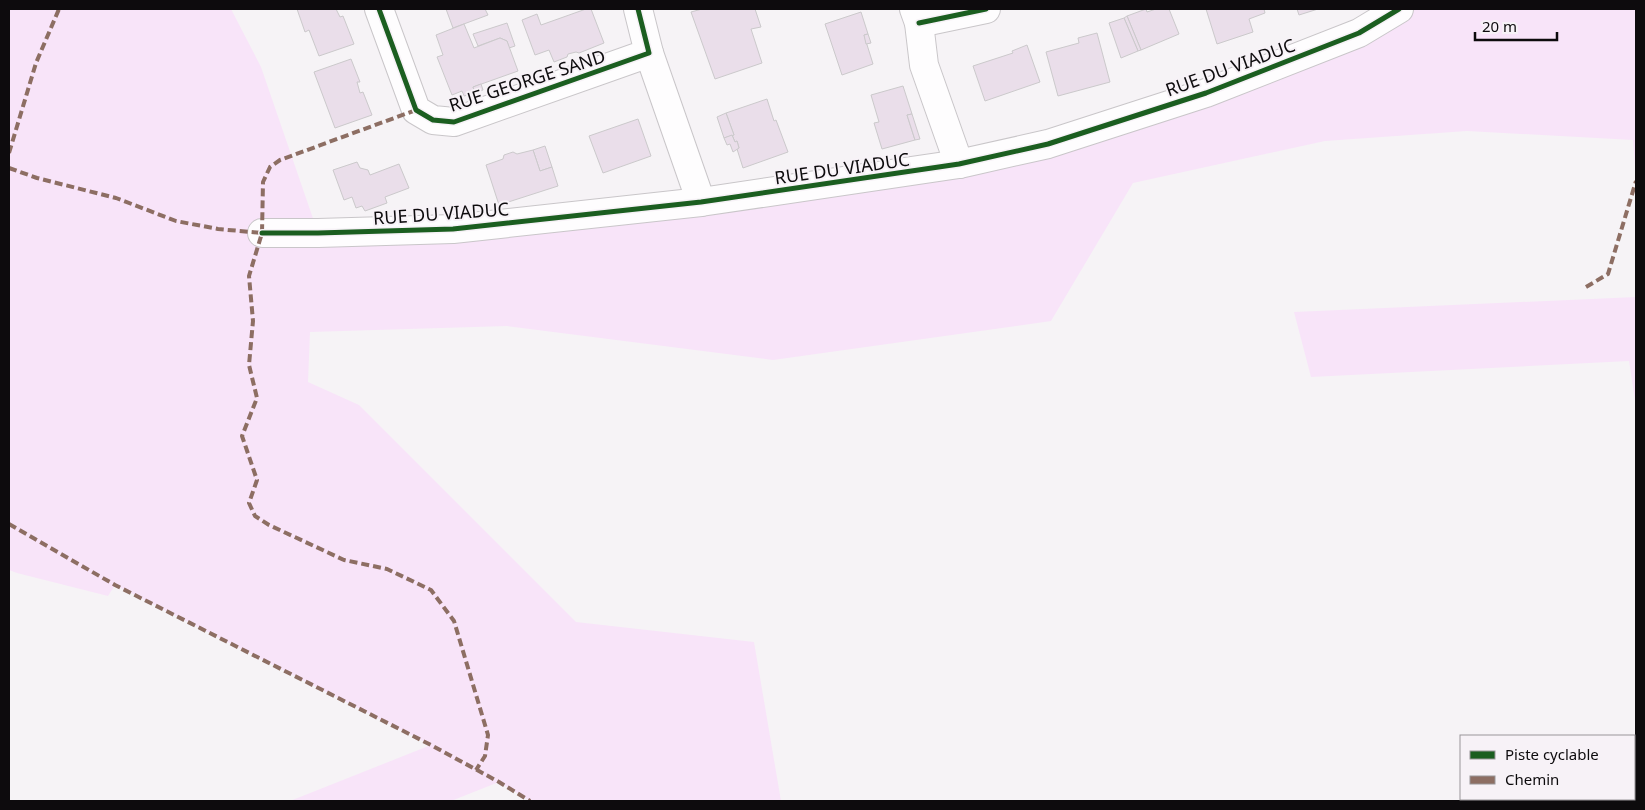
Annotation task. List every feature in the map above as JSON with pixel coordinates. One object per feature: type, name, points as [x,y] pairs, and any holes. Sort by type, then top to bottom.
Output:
[{"type":"street","name":"RUE GEORGE SAND","points":[[379,9],[416,110],[433,120],[454,122],[649,53]]},
{"type":"street","points":[[638,9],[649,53],[701,202]]},
{"type":"street","points":[[960,164],[924,65],[916,16],[986,9]]},
{"type":"street","name":"RUE DU VIADUC","points":[[262,233],[453,230],[701,202],[960,164],[1048,144],[1206,93],[1358,33],[1399,9]]},
{"type":"shaded area","points":[[9,9],[231,9],[261,67],[318,233],[453,229],[1048,144],[1399,9],[1636,9],[1636,179],[1633,140],[1467,131],[1325,141],[1133,183],[1051,321],[773,360],[507,326],[310,332],[308,382],[359,405],[576,622],[754,642],[781,801],[530,801],[499,782],[451,801],[290,801],[431,745],[115,585],[108,596],[9,570]]},
{"type":"shaded area","points":[[1636,297],[1636,407],[1629,361],[1311,377],[1294,312]]},
{"type":"building","points":[[297,9],[336,9],[340,17],[343,16],[354,44],[319,56],[309,30],[305,32]]},
{"type":"building","points":[[446,9],[485,9],[488,15],[453,28]]},
{"type":"building","points":[[586,9],[591,9],[604,43],[579,53],[568,54],[567,57],[554,62],[549,50],[535,55],[522,20],[537,14],[541,25]]},
{"type":"building","points":[[702,9],[755,9],[761,27],[751,29],[762,63],[715,79],[691,12]]},
{"type":"building","points":[[1146,9],[1147,12],[1156,9],[1169,9],[1179,34],[1141,50],[1127,16]]},
{"type":"building","points":[[1206,9],[1264,9],[1265,13],[1249,19],[1253,32],[1217,44]]},
{"type":"building","points":[[1297,9],[1318,9],[1299,15]]},
{"type":"building","points":[[861,12],[868,34],[864,35],[873,64],[842,75],[825,24]]},
{"type":"building","points":[[1127,16],[1141,50],[1138,51],[1124,18]]},
{"type":"building","points":[[1124,18],[1138,51],[1121,58],[1109,23]]},
{"type":"building","points":[[507,23],[515,46],[509,48],[507,41],[500,38],[478,46],[473,34]]},
{"type":"building","points":[[464,24],[474,48],[500,38],[507,41],[518,71],[473,87],[475,93],[464,96],[462,91],[452,95],[437,57],[443,55],[436,35]]},
{"type":"building","points":[[1097,33],[1110,82],[1058,96],[1046,52],[1079,43],[1078,38]]},
{"type":"building","points":[[868,34],[871,43],[866,44],[864,35]]},
{"type":"building","points":[[1027,45],[1040,82],[985,101],[973,66],[1013,53],[1012,51]]},
{"type":"building","points":[[351,59],[360,82],[357,82],[360,93],[363,92],[372,115],[335,128],[314,72]]},
{"type":"building","points":[[481,84],[483,90],[475,93],[473,87]]},
{"type":"building","points":[[903,86],[912,114],[907,115],[915,140],[882,149],[874,123],[879,122],[871,95]]},
{"type":"building","points":[[767,99],[774,121],[776,120],[788,152],[743,168],[737,149],[739,148],[737,141],[735,142],[732,135],[734,135],[726,113]]},
{"type":"building","points":[[726,113],[734,135],[724,138],[717,117]]},
{"type":"building","points":[[912,114],[920,139],[915,140],[907,115]]},
{"type":"building","points":[[638,119],[651,156],[603,173],[589,136]]},
{"type":"building","points":[[732,135],[735,142],[737,141],[739,148],[733,152],[730,144],[727,145],[724,138]]},
{"type":"building","points":[[545,146],[552,167],[540,171],[533,150]]},
{"type":"building","points":[[533,150],[540,171],[552,167],[558,186],[499,205],[486,165],[503,159],[504,155],[513,152],[517,154]]},
{"type":"building","points":[[357,162],[360,168],[368,170],[370,175],[399,164],[409,188],[385,197],[387,203],[365,211],[362,206],[356,208],[352,197],[344,200],[333,170]]},
{"type":"marked path","points":[[9,153],[36,63],[59,9]]},
{"type":"marked path","points":[[416,110],[280,160],[270,167],[263,182],[262,233],[249,276],[253,321],[249,365],[257,398],[242,436],[257,480],[249,503],[255,516],[269,525],[344,560],[387,569],[431,590],[454,621],[488,735],[485,756],[476,770]]},
{"type":"marked path","points":[[9,168],[37,178],[116,198],[176,221],[218,229],[262,233]]},
{"type":"marked path","points":[[1586,287],[1608,274],[1636,181]]},
{"type":"marked path","points":[[9,524],[115,585],[431,745],[530,801]]},
{"type":"cycle path","points":[[379,9],[416,110],[433,120],[454,122],[649,53],[638,9]]},
{"type":"cycle path","points":[[919,23],[986,9]]},
{"type":"cycle path","points":[[262,233],[453,229],[701,202],[959,164],[1048,144],[1206,93],[1359,33],[1399,9]]}]
